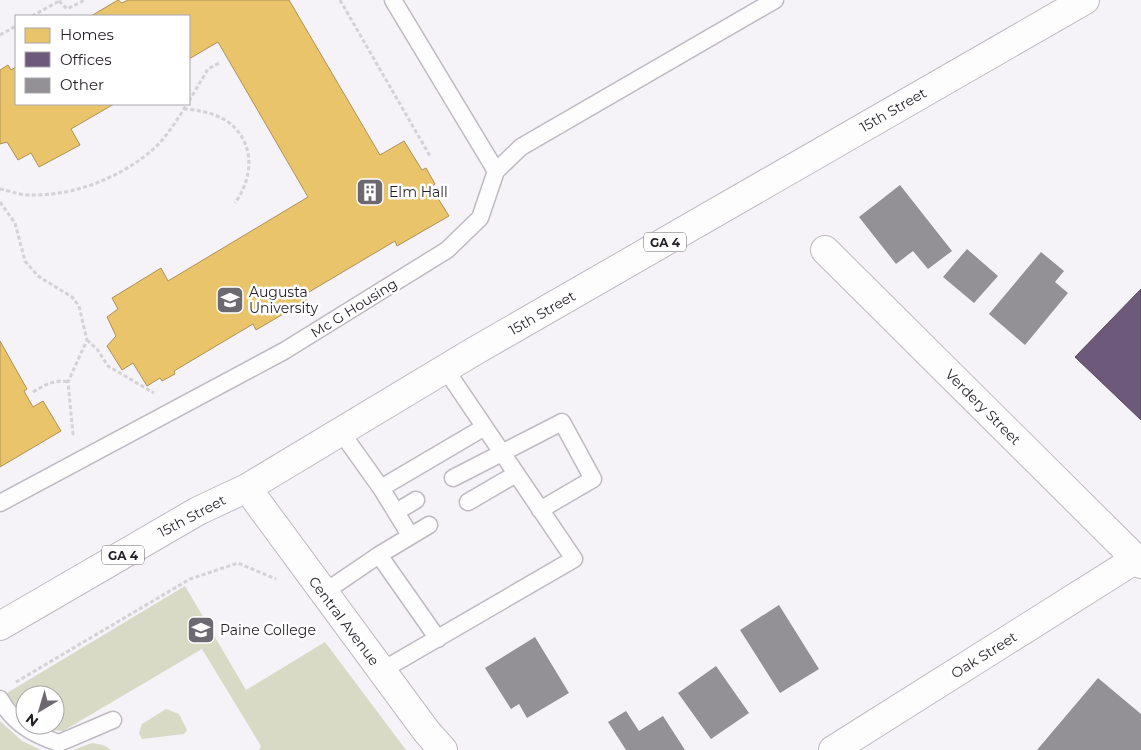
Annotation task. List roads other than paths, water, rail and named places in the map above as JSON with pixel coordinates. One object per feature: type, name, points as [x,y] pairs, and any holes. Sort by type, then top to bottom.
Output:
[{"type":"main road","name":"15th Street","points":[[0,626],[198,511],[247,488],[446,370],[473,352],[1085,0]]},
{"type":"main road","name":"Verdery Street","points":[[825,250],[1138,562]]},
{"type":"main road","name":"Central Avenue","points":[[247,488],[381,671],[427,732],[444,750]]},
{"type":"main road","name":"Oak Street","points":[[833,750],[1138,562]]},
{"type":"lane","points":[[393,0],[496,171],[521,147],[775,0]]},
{"type":"lane","name":"Mc G Housing","points":[[0,503],[284,351],[447,250],[480,218],[496,171]]},
{"type":"lane","points":[[381,671],[574,559],[446,370]]},
{"type":"lane","points":[[453,478],[562,422],[593,478],[540,510]]},
{"type":"lane","points":[[380,488],[484,428]]},
{"type":"lane","points":[[341,432],[410,535]]},
{"type":"lane","points":[[468,502],[516,474]]},
{"type":"lane","points":[[396,512],[416,500]]},
{"type":"lane","points":[[323,593],[410,535],[429,525]]},
{"type":"lane","points":[[380,555],[438,639]]},
{"type":"lane","points":[[4,693],[6,711],[34,734],[59,743],[113,720]]},
{"type":"place","name":"Elm Hall","points":[[370,192]]},
{"type":"place","name":"Augusta University","points":[[230,300]]},
{"type":"place","name":"Paine College","points":[[201,630]]}]
